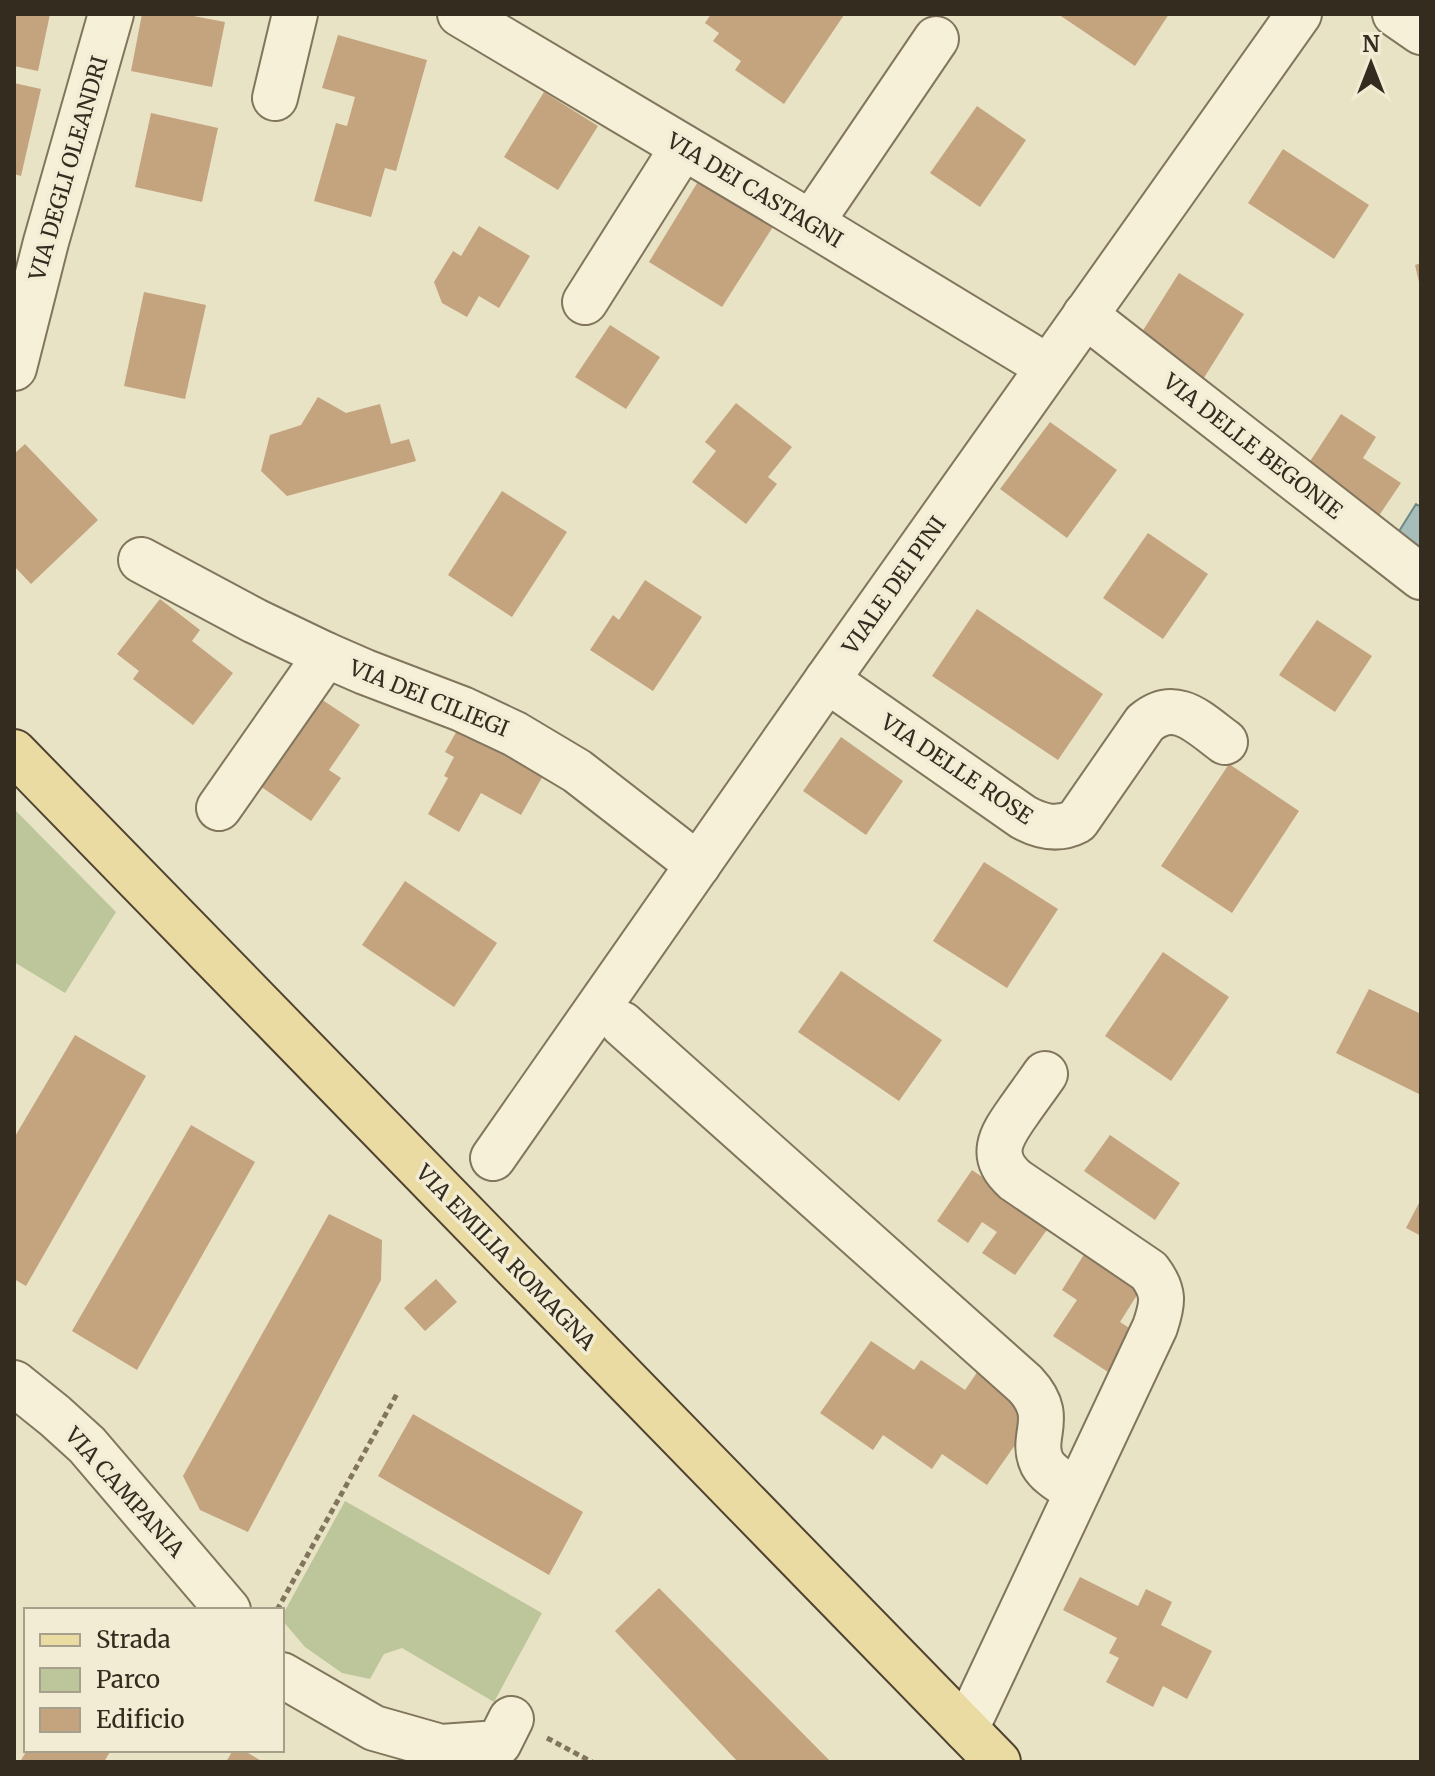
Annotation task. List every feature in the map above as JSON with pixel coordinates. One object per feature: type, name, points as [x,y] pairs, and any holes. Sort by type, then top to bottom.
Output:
[{"type":"main road","name":"VIA EMILIA ROMAGNA","points":[[14,752],[998,1762]]},
{"type":"street","name":"VIA DEGLI OLEANDRI","points":[[14,368],[30,238],[111,14]]},
{"type":"street","points":[[275,98],[295,14]]},
{"type":"street","name":"VIA DEI CASTAGNI","points":[[460,14],[1048,367]]},
{"type":"street","name":"VIALE DEI PINI","points":[[493,1158],[1299,14]]},
{"type":"street","points":[[1395,14],[1421,32]]},
{"type":"street","points":[[811,223],[936,39]]},
{"type":"street","points":[[585,302],[683,147]]},
{"type":"street","name":"VIA DELLE BEGONIE","points":[[1085,315],[1421,577]]},
{"type":"street","name":"VIA DEI CILIEGI","points":[[141,560],[264,626],[383,680],[462,709],[538,746],[577,771],[698,865]]},
{"type":"street","points":[[219,808],[326,655]]},
{"type":"street","name":"VIA DELLE ROSE","points":[[827,680],[1023,817],[1046,827],[1077,821],[1145,723],[1159,714],[1169,711],[1188,716],[1225,742]]},
{"type":"street","points":[[622,1024],[1025,1384],[1038,1401],[1042,1413],[1039,1446],[1043,1464],[1077,1492]]},
{"type":"street","points":[[966,1729],[1155,1327],[1162,1301],[1161,1290],[1142,1265],[1007,1173],[999,1153],[1002,1136],[1045,1074]]},
{"type":"street","name":"VIA CAMPANIA","points":[[14,1383],[87,1445],[226,1608]]},
{"type":"street","points":[[284,1676],[374,1728],[441,1747],[499,1743],[511,1719]]},
{"type":"path","points":[[278,1608],[398,1392]]},
{"type":"path","points":[[511,1719],[592,1762]]},
{"type":"green space","points":[[14,809],[116,912],[65,993],[14,962]]},
{"type":"green space","points":[[345,1501],[542,1613],[494,1702],[402,1648],[384,1654],[370,1679],[342,1673],[305,1647],[284,1622],[284,1612]]},
{"type":"water","points":[[1416,504],[1421,507],[1421,550],[1393,541]]},
{"type":"building","points":[[14,14],[50,14],[38,71],[14,66]]},
{"type":"building","points":[[142,14],[183,14],[225,22],[212,87],[131,71]]},
{"type":"building","points":[[711,14],[844,15],[784,104],[735,70],[741,61],[713,41],[719,33],[705,23]]},
{"type":"building","points":[[1058,14],[1169,14],[1135,66]]},
{"type":"building","points":[[338,35],[427,60],[396,171],[385,168],[371,217],[314,201],[336,123],[347,126],[355,97],[322,88]]},
{"type":"building","points":[[14,83],[41,89],[21,176],[14,174]]},
{"type":"building","points":[[544,92],[598,126],[558,190],[504,157]]},
{"type":"building","points":[[977,106],[1026,140],[980,207],[930,173]]},
{"type":"building","points":[[151,113],[218,128],[202,202],[135,187]]},
{"type":"building","points":[[1283,149],[1369,205],[1334,259],[1248,203]]},
{"type":"building","points":[[702,175],[776,222],[722,307],[649,262]]},
{"type":"building","points":[[479,226],[530,256],[499,308],[479,296],[467,317],[442,303],[434,282],[453,251],[461,256]]},
{"type":"building","points":[[1421,263],[1421,286],[1420,286],[1415,265]]},
{"type":"building","points":[[1179,273],[1244,314],[1202,381],[1137,340]]},
{"type":"building","points":[[144,292],[206,305],[185,399],[124,386]]},
{"type":"building","points":[[610,325],[660,357],[626,409],[575,377]]},
{"type":"building","points":[[318,397],[346,413],[380,404],[391,444],[409,439],[416,461],[287,496],[261,471],[270,435],[301,425]]},
{"type":"building","points":[[736,403],[792,447],[768,477],[777,484],[746,524],[692,482],[716,451],[705,442]]},
{"type":"building","points":[[1341,414],[1376,437],[1363,458],[1401,483],[1376,520],[1303,472]]},
{"type":"building","points":[[1050,422],[1117,470],[1067,538],[1000,489]]},
{"type":"building","points":[[25,444],[98,520],[31,584],[14,566],[14,454]]},
{"type":"building","points":[[502,491],[567,532],[512,617],[448,575]]},
{"type":"building","points":[[1148,533],[1208,574],[1163,639],[1103,598]]},
{"type":"building","points":[[645,580],[702,617],[653,691],[590,650],[613,615],[619,620]]},
{"type":"building","points":[[160,599],[200,630],[192,641],[233,673],[193,725],[133,679],[139,671],[117,654]]},
{"type":"building","points":[[977,609],[1103,694],[1058,760],[932,676]]},
{"type":"building","points":[[1317,620],[1372,656],[1335,712],[1279,675]]},
{"type":"building","points":[[309,691],[360,725],[329,770],[341,778],[311,821],[257,784]]},
{"type":"building","points":[[464,718],[549,765],[521,815],[481,793],[459,832],[428,814],[448,778],[444,776],[454,757],[445,752]]},
{"type":"building","points":[[841,737],[903,781],[866,835],[803,791]]},
{"type":"building","points":[[1229,764],[1299,811],[1232,913],[1161,866]]},
{"type":"building","points":[[984,862],[1058,909],[1007,988],[933,941]]},
{"type":"building","points":[[405,881],[497,943],[454,1007],[362,945]]},
{"type":"building","points":[[1163,952],[1229,997],[1171,1081],[1105,1036]]},
{"type":"building","points":[[841,971],[942,1040],[899,1101],[798,1032]]},
{"type":"building","points":[[1369,989],[1421,1014],[1421,1095],[1336,1053]]},
{"type":"building","points":[[75,1035],[146,1076],[26,1286],[14,1279],[14,1138]]},
{"type":"building","points":[[191,1125],[255,1162],[137,1370],[72,1331]]},
{"type":"building","points":[[1110,1135],[1180,1183],[1155,1220],[1084,1171]]},
{"type":"building","points":[[972,1170],[1051,1224],[1015,1275],[982,1253],[997,1232],[982,1222],[968,1243],[937,1221]]},
{"type":"building","points":[[1421,1199],[1421,1236],[1406,1228]]},
{"type":"building","points":[[329,1214],[382,1240],[381,1280],[248,1532],[200,1510],[183,1476]]},
{"type":"building","points":[[1088,1248],[1144,1284],[1120,1322],[1134,1331],[1108,1372],[1053,1336],[1077,1300],[1062,1290]]},
{"type":"building","points":[[436,1279],[457,1302],[425,1331],[404,1308]]},
{"type":"building","points":[[871,1341],[914,1370],[921,1360],[965,1390],[978,1371],[1038,1412],[987,1485],[942,1454],[932,1469],[883,1435],[873,1450],[820,1413]]},
{"type":"building","points":[[413,1414],[583,1512],[549,1575],[378,1476]]},
{"type":"building","points":[[1080,1577],[1138,1606],[1146,1589],[1172,1602],[1161,1625],[1212,1651],[1187,1699],[1163,1686],[1153,1707],[1106,1682],[1119,1658],[1109,1653],[1117,1638],[1063,1610]]},
{"type":"building","points":[[659,1588],[831,1762],[738,1762],[615,1631]]},
{"type":"building","points":[[26,1752],[110,1752],[104,1762],[20,1762]]},
{"type":"building","points":[[232,1752],[246,1752],[263,1762],[226,1762]]}]
